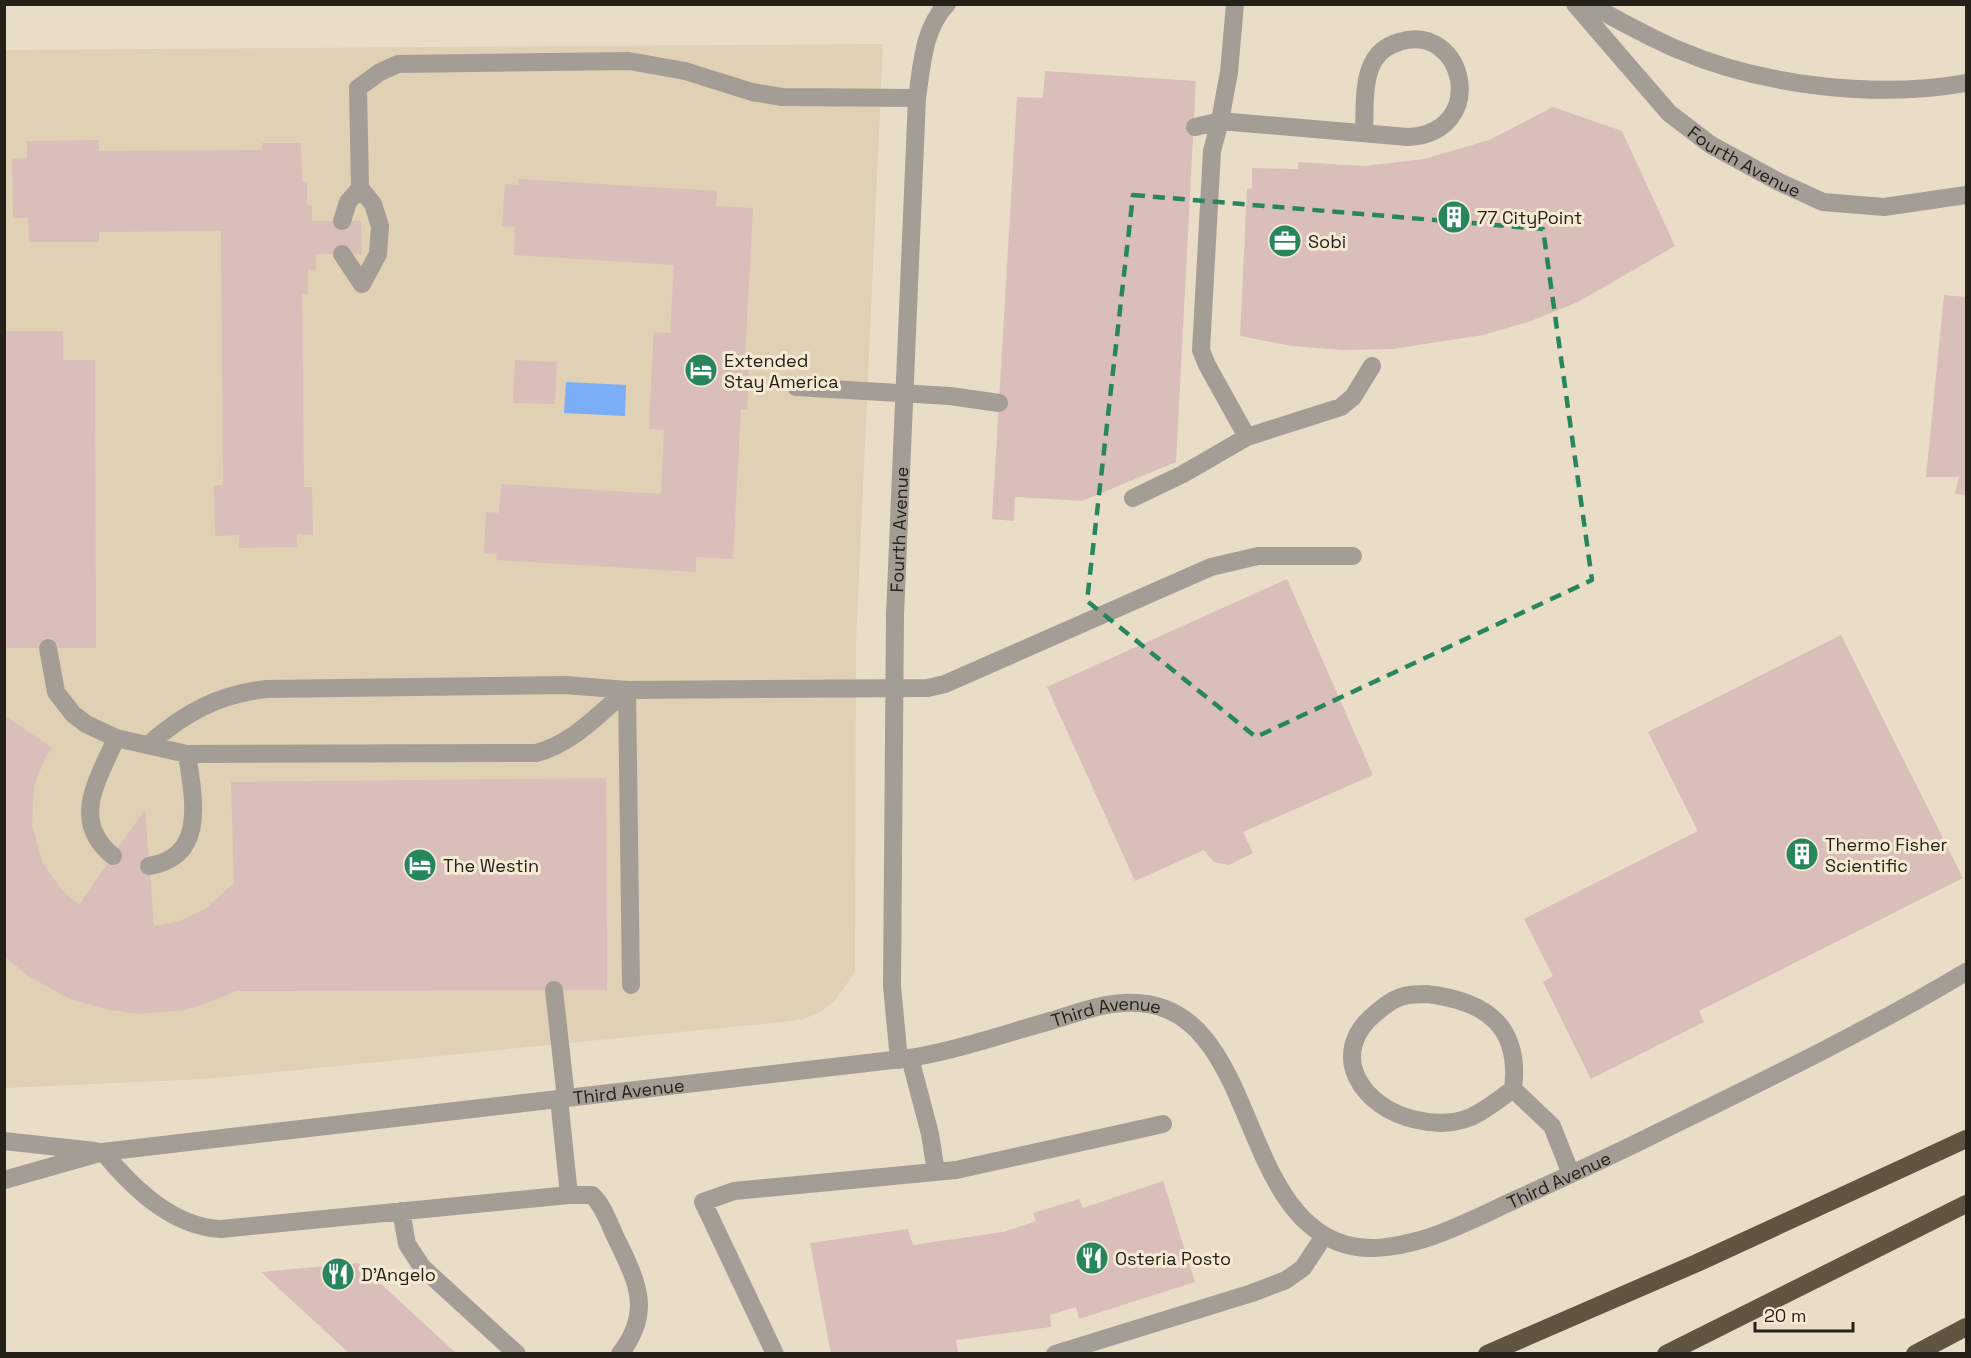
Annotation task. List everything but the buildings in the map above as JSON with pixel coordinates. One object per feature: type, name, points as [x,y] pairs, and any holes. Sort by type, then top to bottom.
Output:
[{"type":"highway","points":[[1486,1353],[1697,1263],[1966,1139]]},
{"type":"highway","points":[[1666,1353],[1789,1295],[1966,1204]]},
{"type":"highway","points":[[1915,1353],[1966,1327]]},
{"type":"street","points":[[1235,4],[1229,72],[1212,151],[1200,340],[1203,357],[1247,437]]},
{"type":"street","name":"Fourth Avenue","points":[[1575,4],[1668,113],[1711,145],[1779,182],[1823,202],[1884,207],[1966,195]]},
{"type":"street","points":[[1589,4],[1679,50],[1736,69],[1788,81],[1836,87],[1887,89],[1944,87],[1966,83]]},
{"type":"street","name":"Fourth Avenue","points":[[936,1172],[930,1134],[904,1059],[892,986],[894,688],[917,98],[926,43],[941,6]]},
{"type":"street","points":[[1195,127],[1220,122],[1364,133],[1419,136],[1442,126],[1452,117],[1461,92],[1458,71],[1452,60],[1437,46],[1427,43],[1404,40],[1385,48],[1376,57],[1367,79],[1364,133]]},
{"type":"street","points":[[342,254],[362,284],[378,254],[380,225],[373,204],[360,188],[358,88],[380,72],[398,64],[630,61],[685,71],[752,93],[782,97],[917,98]]},
{"type":"street","points":[[342,221],[348,202],[360,188]]},
{"type":"street","points":[[1133,498],[1183,474],[1247,437],[1341,407],[1353,396],[1372,366]]},
{"type":"street","points":[[796,387],[950,396],[999,403]]},
{"type":"street","points":[[148,745],[170,725],[194,710],[228,695],[257,690],[565,685],[627,690],[928,688],[945,684],[1000,658],[1225,563],[1276,555],[1353,556]]},
{"type":"street","points":[[48,648],[52,680],[63,702],[86,724],[116,738],[187,754],[536,753],[553,749],[570,738],[627,690]]},
{"type":"street","points":[[627,690],[631,984]]},
{"type":"street","points":[[113,856],[93,832],[89,811],[93,790],[116,738]]},
{"type":"street","points":[[149,866],[175,855],[190,834],[193,798],[187,754]]},
{"type":"street","name":"Third Avenue","points":[[4,1180],[102,1152],[904,1059],[1112,1004],[1145,1004],[1172,1012],[1196,1029],[1211,1047],[1284,1194],[1301,1217],[1324,1236],[1362,1248],[1407,1243],[1460,1225],[1571,1174],[1868,1028],[1966,972]]},
{"type":"street","points":[[554,990],[568,1195]]},
{"type":"street","points":[[1427,994],[1453,997],[1474,1005],[1490,1016],[1509,1036],[1516,1064],[1513,1089],[1469,1118],[1446,1123],[1402,1118],[1379,1107],[1365,1092],[1356,1074],[1352,1047],[1364,1022],[1382,1007],[1403,996],[1427,994]]},
{"type":"street","points":[[1513,1089],[1552,1126],[1571,1174]]},
{"type":"street","points":[[775,1353],[703,1202],[734,1191],[936,1172],[1163,1124]]},
{"type":"street","name":"Third Avenue","points":[[4,1141],[102,1152]]},
{"type":"street","points":[[102,1152],[149,1198],[189,1224],[206,1228],[587,1194],[596,1198],[636,1284],[639,1315],[632,1336],[620,1353]]},
{"type":"street","points":[[401,1211],[407,1244],[422,1267],[517,1353]]},
{"type":"street","points":[[1055,1353],[1252,1293],[1286,1280],[1304,1268],[1324,1236]]},
{"type":"highlighted area","points":[[1133,195],[1543,229],[1592,580],[1256,737],[1087,601]]},
{"type":"shaded area","points":[[883,44],[856,642],[855,972],[835,1000],[822,1011],[804,1019],[783,1022],[205,1079],[5,1088],[4,50]]},
{"type":"water","points":[[566,382],[626,385],[625,416],[564,413]]},
{"type":"place","name":"77 CityPoint","points":[[1454,217]]},
{"type":"place","name":"Sobi","points":[[1285,241]]},
{"type":"place","name":"Extended Stay America","points":[[701,370]]},
{"type":"place","name":"Thermo Fisher Scientific","points":[[1802,854]]},
{"type":"place","name":"The Westin","points":[[420,865]]},
{"type":"place","name":"Osteria Posto","points":[[1092,1258]]},
{"type":"place","name":"D'Angelo","points":[[338,1274]]}]
